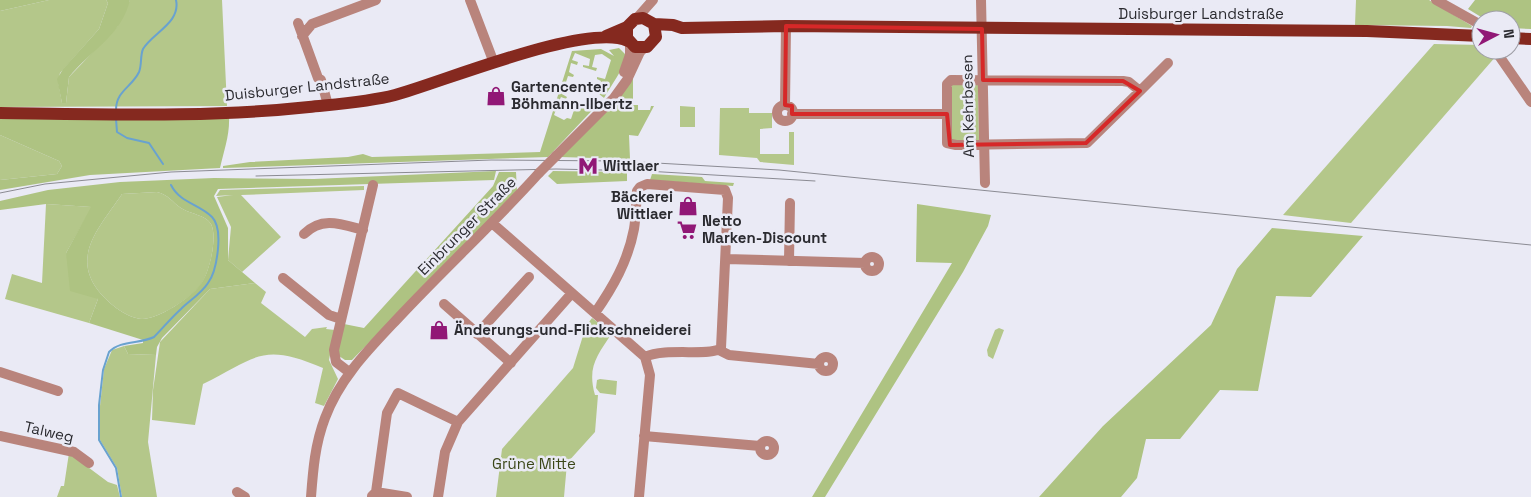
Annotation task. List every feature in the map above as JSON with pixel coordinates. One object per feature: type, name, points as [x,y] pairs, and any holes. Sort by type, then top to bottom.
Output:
[{"type":"main road","name":"Duisburger Landstraße","points":[[604,37],[627,27],[637,18],[654,27],[673,25],[682,28],[786,26],[1367,32],[1471,36]]},
{"type":"main road","points":[[627,27],[626,33],[629,42]]},
{"type":"main road","points":[[644,48],[652,44],[654,27]]},
{"type":"main road","name":"Duisburger Landstraße","points":[[0,113],[230,113],[328,105],[394,95],[549,46],[604,37],[622,38],[638,48],[644,48]]},
{"type":"street","points":[[305,33],[312,24],[376,0]]},
{"type":"street","points":[[470,0],[494,63]]},
{"type":"street","name":"Am Kehrbesen","points":[[981,0],[985,183]]},
{"type":"street","points":[[1436,0],[1471,19]]},
{"type":"street","points":[[637,18],[652,1]]},
{"type":"street","points":[[652,1],[654,27]]},
{"type":"street","points":[[298,23],[305,33],[328,105]]},
{"type":"street","points":[[786,26],[785,105],[790,107],[792,114],[947,114]]},
{"type":"street","name":"Einbrunger Straße","points":[[607,103],[628,65],[629,42]]},
{"type":"street","name":"Einbrunger Straße","points":[[311,497],[314,460],[321,430],[332,402],[349,372],[418,298],[614,98],[627,80],[640,52],[644,48]]},
{"type":"street","points":[[1502,60],[1531,102]]},
{"type":"street","points":[[1140,91],[1129,82],[1123,81],[949,81],[947,143],[956,145],[983,143],[1087,143],[1140,91],[1168,63]]},
{"type":"street","points":[[595,312],[613,286],[627,256],[633,230],[637,191],[644,184],[725,190],[728,198],[726,260],[722,344],[719,350]]},
{"type":"street","points":[[349,372],[336,362],[334,355],[373,185]]},
{"type":"street","points":[[789,261],[790,203]]},
{"type":"street","points":[[304,234],[311,227],[327,222],[363,230]]},
{"type":"street","points":[[492,223],[645,357],[650,374],[639,497]]},
{"type":"street","points":[[726,260],[865,263]]},
{"type":"street","points":[[477,334],[529,277]]},
{"type":"street","points":[[283,278],[329,315],[341,319]]},
{"type":"street","points":[[438,497],[445,452],[458,422],[572,293]]},
{"type":"street","points":[[444,304],[511,363]]},
{"type":"street","points":[[645,357],[660,352],[711,352],[719,350],[729,355],[819,364]]},
{"type":"street","points":[[0,372],[58,391]]},
{"type":"street","points":[[407,497],[374,495],[387,413],[398,393],[458,422]]},
{"type":"street","name":"Talweg","points":[[0,436],[74,452],[89,463]]},
{"type":"street","points":[[644,436],[760,446]]},
{"type":"highlighted area","points":[[786,26],[982,29],[983,80],[1123,81],[1140,91],[1086,143],[950,145],[947,114],[792,114],[792,106],[785,105]]},
{"type":"green space","points":[[0,0],[49,0],[0,11]]},
{"type":"green space","points":[[49,0],[106,0],[108,3],[99,29],[60,73],[58,81],[62,103],[66,103],[69,77],[117,27],[130,0],[222,0],[227,106],[0,107],[0,11]]},
{"type":"green space","points":[[106,0],[130,0],[126,12],[113,33],[69,77],[66,103],[62,103],[57,79],[63,69],[99,29],[108,3]]},
{"type":"green space","points":[[1356,0],[1429,0],[1471,25],[1471,28],[1447,26],[1355,25]]},
{"type":"green space","points":[[1475,0],[1531,0],[1531,29],[1521,28],[1521,10],[1471,11],[1468,9]]},
{"type":"green space","points":[[1434,44],[1471,45],[1471,60],[1493,60],[1351,223],[1283,215]]},
{"type":"green space","points":[[619,48],[627,56],[620,72],[604,98],[593,89],[594,87],[599,88],[601,81],[597,77],[605,79],[611,60],[602,54],[595,55],[592,67],[597,68],[596,71],[583,67],[583,65],[589,66],[590,59],[575,53],[572,60],[578,62],[577,65],[571,63],[569,72],[574,75],[573,77],[568,76],[565,85],[570,87],[569,89],[564,88],[562,94],[567,97],[566,99],[561,97],[558,104],[564,106],[563,109],[557,107],[554,115],[564,120],[567,118],[571,119],[575,107],[571,103],[583,106],[595,98],[600,102],[548,157],[223,168],[223,166],[250,162],[348,157],[363,154],[372,157],[540,152],[572,51],[601,49],[614,56],[609,50]]},
{"type":"green space","points":[[633,78],[633,105],[638,105],[638,110],[650,110],[651,106],[654,106],[638,136],[629,135],[630,159],[560,157]]},
{"type":"green space","points":[[953,84],[978,85],[979,141],[952,142],[949,89]]},
{"type":"green space","points":[[680,106],[695,107],[695,127],[680,127]]},
{"type":"green space","points":[[720,108],[749,108],[749,113],[772,113],[772,128],[760,129],[760,154],[789,154],[789,132],[794,132],[794,165],[760,162],[757,158],[719,155]]},
{"type":"green space","points":[[0,116],[229,116],[229,123],[228,136],[220,168],[90,175],[0,190],[0,180],[57,174],[62,166],[59,161],[0,135]]},
{"type":"green space","points":[[0,135],[59,161],[62,166],[57,174],[0,180]]},
{"type":"green space","points":[[496,171],[494,180],[218,189],[214,196],[228,228],[228,260],[255,283],[210,289],[162,338],[157,347],[156,355],[128,354],[124,346],[143,343],[143,340],[89,323],[98,299],[70,291],[66,253],[91,207],[46,204],[0,210],[0,201],[48,190],[120,182],[214,178],[314,179]],"holes":[[[161,193],[181,208],[209,221],[214,238],[212,256],[203,280],[189,296],[157,316],[142,319],[136,318],[120,310],[101,294],[92,280],[88,267],[88,255],[91,242],[97,230],[122,194]]]},
{"type":"green space","points":[[553,171],[627,172],[627,181],[557,184],[548,176]]},
{"type":"green space","points":[[499,172],[516,172],[517,191],[352,360],[345,360],[339,356],[338,349],[344,324],[364,328],[493,186]]},
{"type":"green space","points":[[652,174],[702,177],[705,181],[734,183],[733,186],[650,180]]},
{"type":"green space","points":[[364,186],[364,190],[241,195],[281,237],[242,272],[228,260],[231,227],[217,197],[233,195],[216,196],[220,190]]},
{"type":"green space","points":[[157,192],[181,208],[209,221],[214,238],[212,256],[203,281],[195,291],[182,302],[165,312],[142,319],[120,310],[101,294],[92,280],[88,267],[88,255],[91,242],[97,230],[122,194]]},
{"type":"green space","points":[[46,204],[92,207],[66,253],[98,299],[89,323],[5,299],[12,274],[42,283]]},
{"type":"green space","points":[[917,204],[991,215],[988,226],[963,272],[825,497],[812,497],[952,263],[916,262]]},
{"type":"green space","points":[[1272,228],[1363,236],[1311,297],[1276,296],[1258,391],[1220,390],[1180,439],[1146,439],[1137,478],[1121,497],[1039,497],[1103,426],[1211,325],[1237,269]]},
{"type":"green space","points":[[255,283],[266,292],[261,303],[305,337],[312,329],[327,327],[326,329],[335,330],[329,360],[338,379],[324,406],[315,403],[323,368],[303,360],[272,355],[260,356],[249,360],[203,384],[195,425],[152,420],[153,390],[160,342],[210,289]]},
{"type":"green space","name":"Grüne Mitte","points":[[592,318],[612,333],[598,355],[593,369],[593,385],[595,395],[598,395],[595,432],[567,463],[564,497],[496,497],[502,449],[573,368],[586,326]]},
{"type":"green space","points":[[999,328],[1004,330],[993,359],[988,356],[987,350],[995,330]]},
{"type":"green space","points":[[124,346],[128,354],[156,355],[148,442],[157,497],[122,497],[117,468],[100,440],[100,406],[104,369],[112,350]]},
{"type":"green space","points":[[597,380],[617,381],[616,395],[600,393],[596,388]]},
{"type":"green space","points":[[69,453],[108,482],[117,485],[120,497],[57,497],[61,486],[64,486]]},
{"type":"waterway","points":[[116,110],[121,94],[139,72],[143,49],[170,21],[174,15],[176,0]]},
{"type":"waterway","points":[[116,119],[117,132],[127,138],[149,143],[163,164]]},
{"type":"waterway","points":[[121,497],[116,468],[99,440],[99,405],[103,370],[109,352],[124,344],[154,337],[177,312],[205,287],[214,269],[218,250],[218,231],[212,217],[184,200],[171,185]]},
{"type":"tram line","points":[[0,193],[45,184],[171,172],[491,160],[621,161],[779,170],[1531,245]]},
{"type":"tram line","points":[[256,176],[556,169],[646,171],[815,181]]},
{"type":"place","name":"Gartencenter Böhmann-Ilbertz","points":[[496,96]]},
{"type":"place","name":"Wittlaer","points":[[588,166]]},
{"type":"place","name":"Bäckerei Wittlaer","points":[[688,206]]},
{"type":"place","name":"Netto Marken-Discount","points":[[687,230]]},
{"type":"place","name":"Änderungs-und-Flickschneiderei","points":[[439,330]]}]
